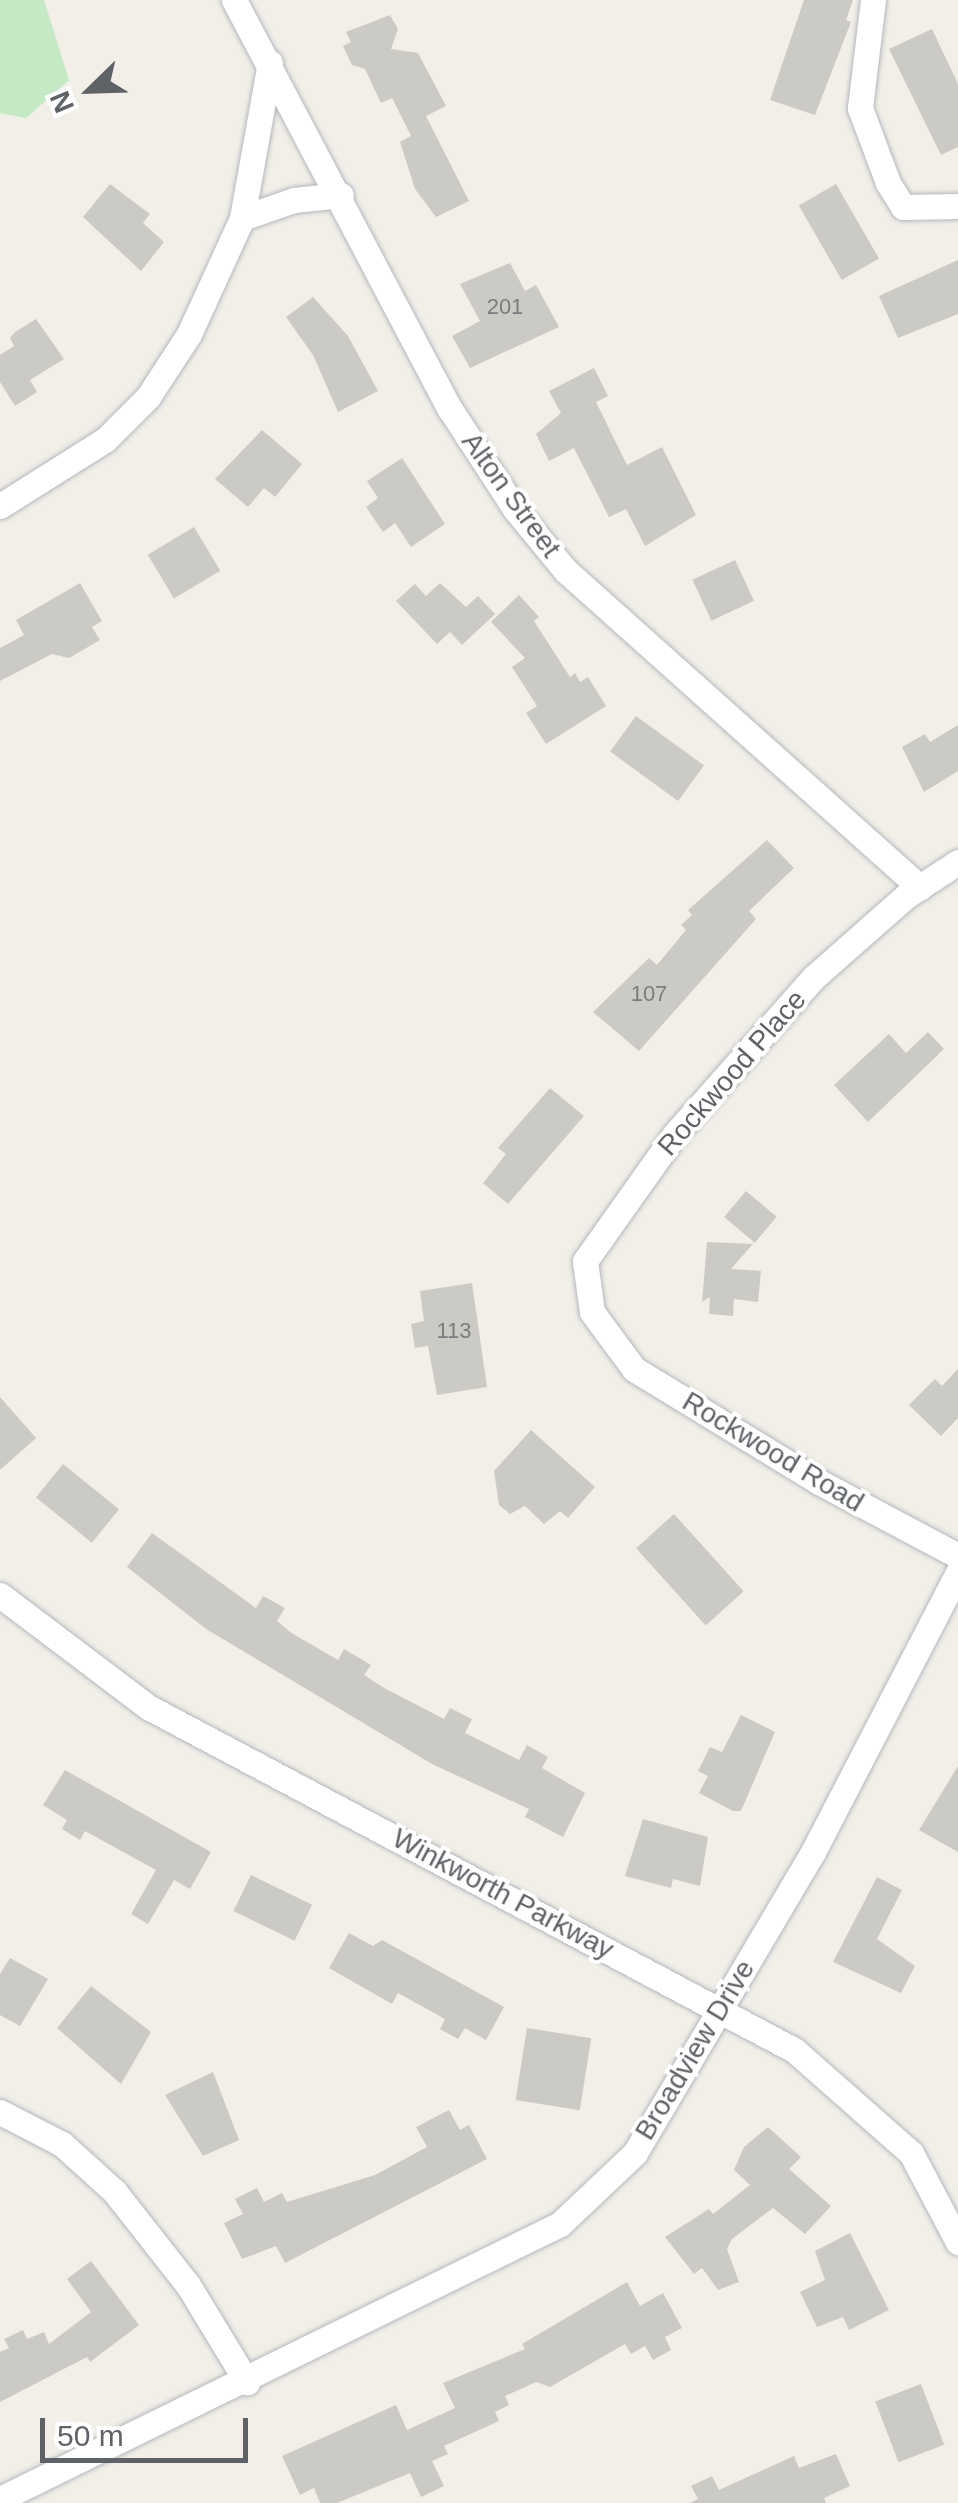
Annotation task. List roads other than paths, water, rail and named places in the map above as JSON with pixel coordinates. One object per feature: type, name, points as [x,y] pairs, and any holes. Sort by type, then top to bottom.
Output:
[{"type":"street","name":"Alton Street","points":[[234,0],[341,196],[450,409],[516,510],[566,571],[920,886]]},
{"type":"street","points":[[873,0],[860,108],[888,183],[903,207],[958,206]]},
{"type":"street","points":[[0,506],[105,440],[148,397],[219,280],[242,218],[270,63]]},
{"type":"street","points":[[242,218],[294,200],[341,196]]},
{"type":"street","name":"Rockwood Place","points":[[602,1329],[585,1286],[584,1262],[603,1230],[675,1134],[814,978],[920,886],[958,862]]},
{"type":"street","name":"Rockwood Road","points":[[602,1329],[634,1369],[819,1482],[958,1556]]},
{"type":"street","name":"Broadview Drive","points":[[0,2500],[247,2382],[560,2224],[634,2153],[812,1852],[958,1572]]},
{"type":"street","name":"Winkworth Parkway","points":[[0,1595],[148,1707],[794,2050],[878,2117],[911,2153],[958,2242]]},
{"type":"street","points":[[0,2112],[62,2144],[115,2192],[188,2286],[247,2382]]}]
